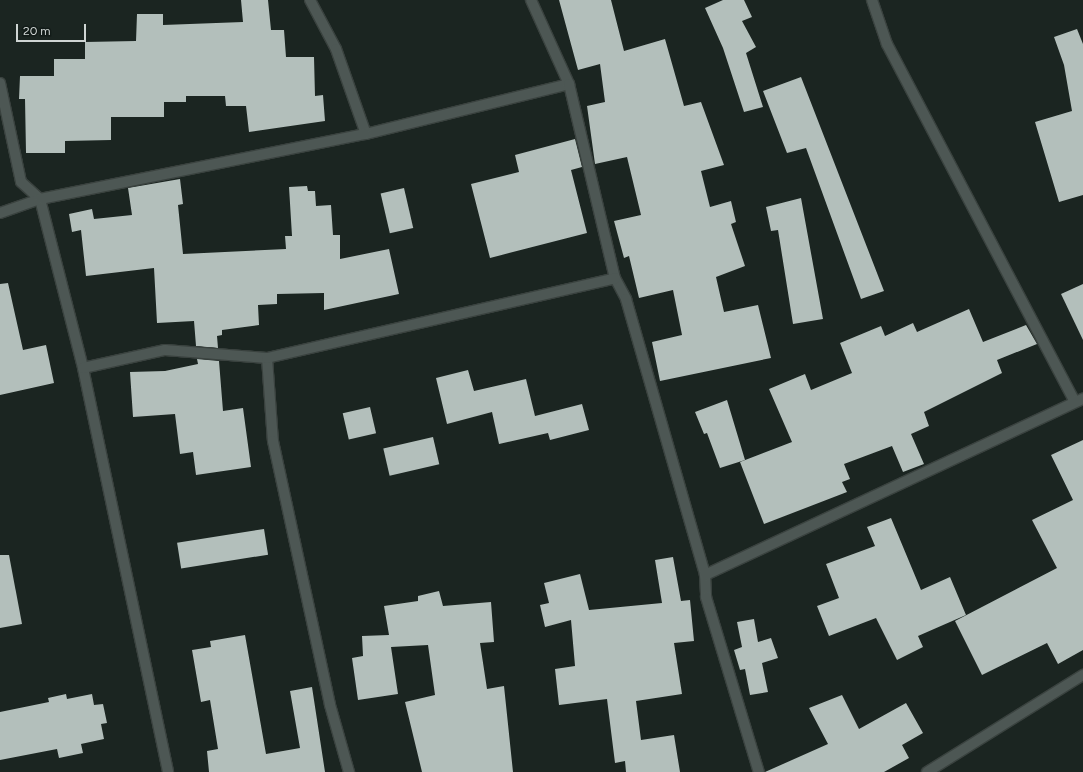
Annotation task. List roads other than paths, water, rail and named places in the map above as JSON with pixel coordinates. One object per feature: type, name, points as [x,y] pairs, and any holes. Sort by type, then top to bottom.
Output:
[{"type":"street","points":[[310,0],[336,49],[366,134]]},
{"type":"street","points":[[531,0],[569,84],[615,278],[626,299],[705,575],[706,597],[759,772]]},
{"type":"street","points":[[705,575],[1079,401],[887,44],[872,0]]},
{"type":"street","points":[[0,83],[21,182],[40,199],[83,368],[168,772]]},
{"type":"street","points":[[0,214],[40,199],[366,134],[569,84]]},
{"type":"street","points":[[83,368],[166,350],[267,358],[615,278]]},
{"type":"street","points":[[267,358],[273,441],[330,706],[349,772]]},
{"type":"street","points":[[927,772],[1083,675]]}]
